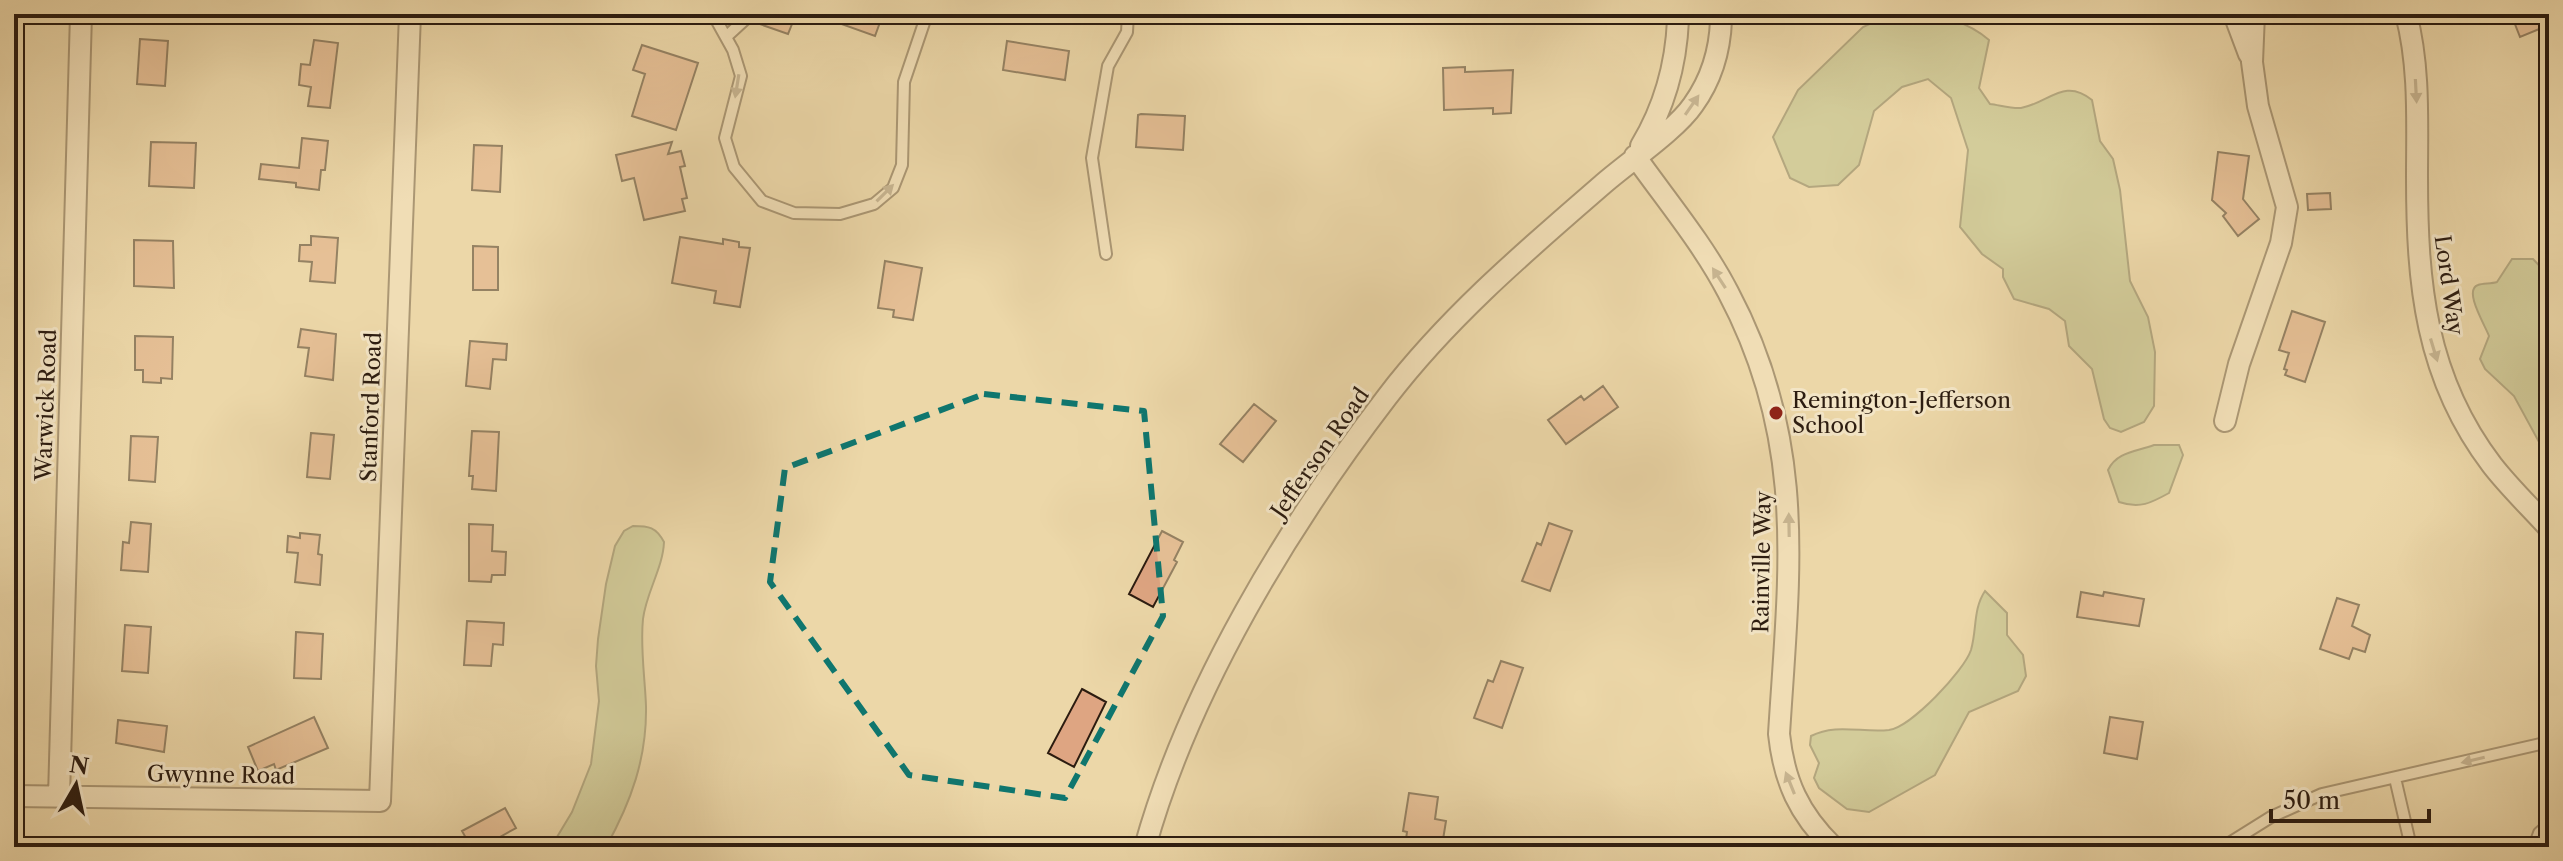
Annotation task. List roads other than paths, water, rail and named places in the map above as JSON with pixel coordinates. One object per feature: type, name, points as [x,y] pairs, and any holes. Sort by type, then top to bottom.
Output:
[{"type":"street","name":"Warwick Road","points":[[59,797],[81,14]]},
{"type":"street","name":"Stanford Road","points":[[380,801],[410,14]]},
{"type":"street","name":"Jefferson Road","points":[[1635,156],[1669,86],[1678,20],[1684,14]]},
{"type":"street","name":"Jefferson Road","points":[[1145,847],[1156,808],[1190,724],[1237,627],[1304,515],[1388,395],[1444,330],[1532,246],[1683,118],[1702,91],[1715,61],[1721,39],[1721,20],[1715,14]]},
{"type":"street","points":[[2225,421],[2239,364],[2281,243],[2287,207],[2266,139],[2252,62],[2234,14]]},
{"type":"street","points":[[2252,62],[2254,14]]},
{"type":"street","name":"Lord Way","points":[[2406,14],[2416,86],[2419,264],[2433,348],[2449,391],[2479,446],[2549,528]]},
{"type":"street","name":"Rainville Way","points":[[1635,156],[1727,289],[1760,361],[1772,401],[1787,483],[1789,521],[1779,734],[1782,760],[1798,802],[1833,847]]},
{"type":"street","name":"Gwynne Road","points":[[14,796],[380,801]]},
{"type":"lane","points":[[713,14],[741,76],[725,138],[734,167],[762,201],[794,213],[840,214],[874,204],[893,188],[902,165],[904,82],[927,14]]},
{"type":"lane","points":[[726,37],[751,14]]},
{"type":"lane","points":[[1106,254],[1092,158],[1108,66],[1127,32],[1128,14]]},
{"type":"lane","points":[[2223,847],[2293,805],[2322,794],[2549,742]]},
{"type":"lane","points":[[2395,778],[2411,847]]},
{"type":"lane","points":[[2534,847],[2539,833],[2549,824]]},
{"type":"place","name":"Remington-Jefferson School","points":[[1776,413]]}]
